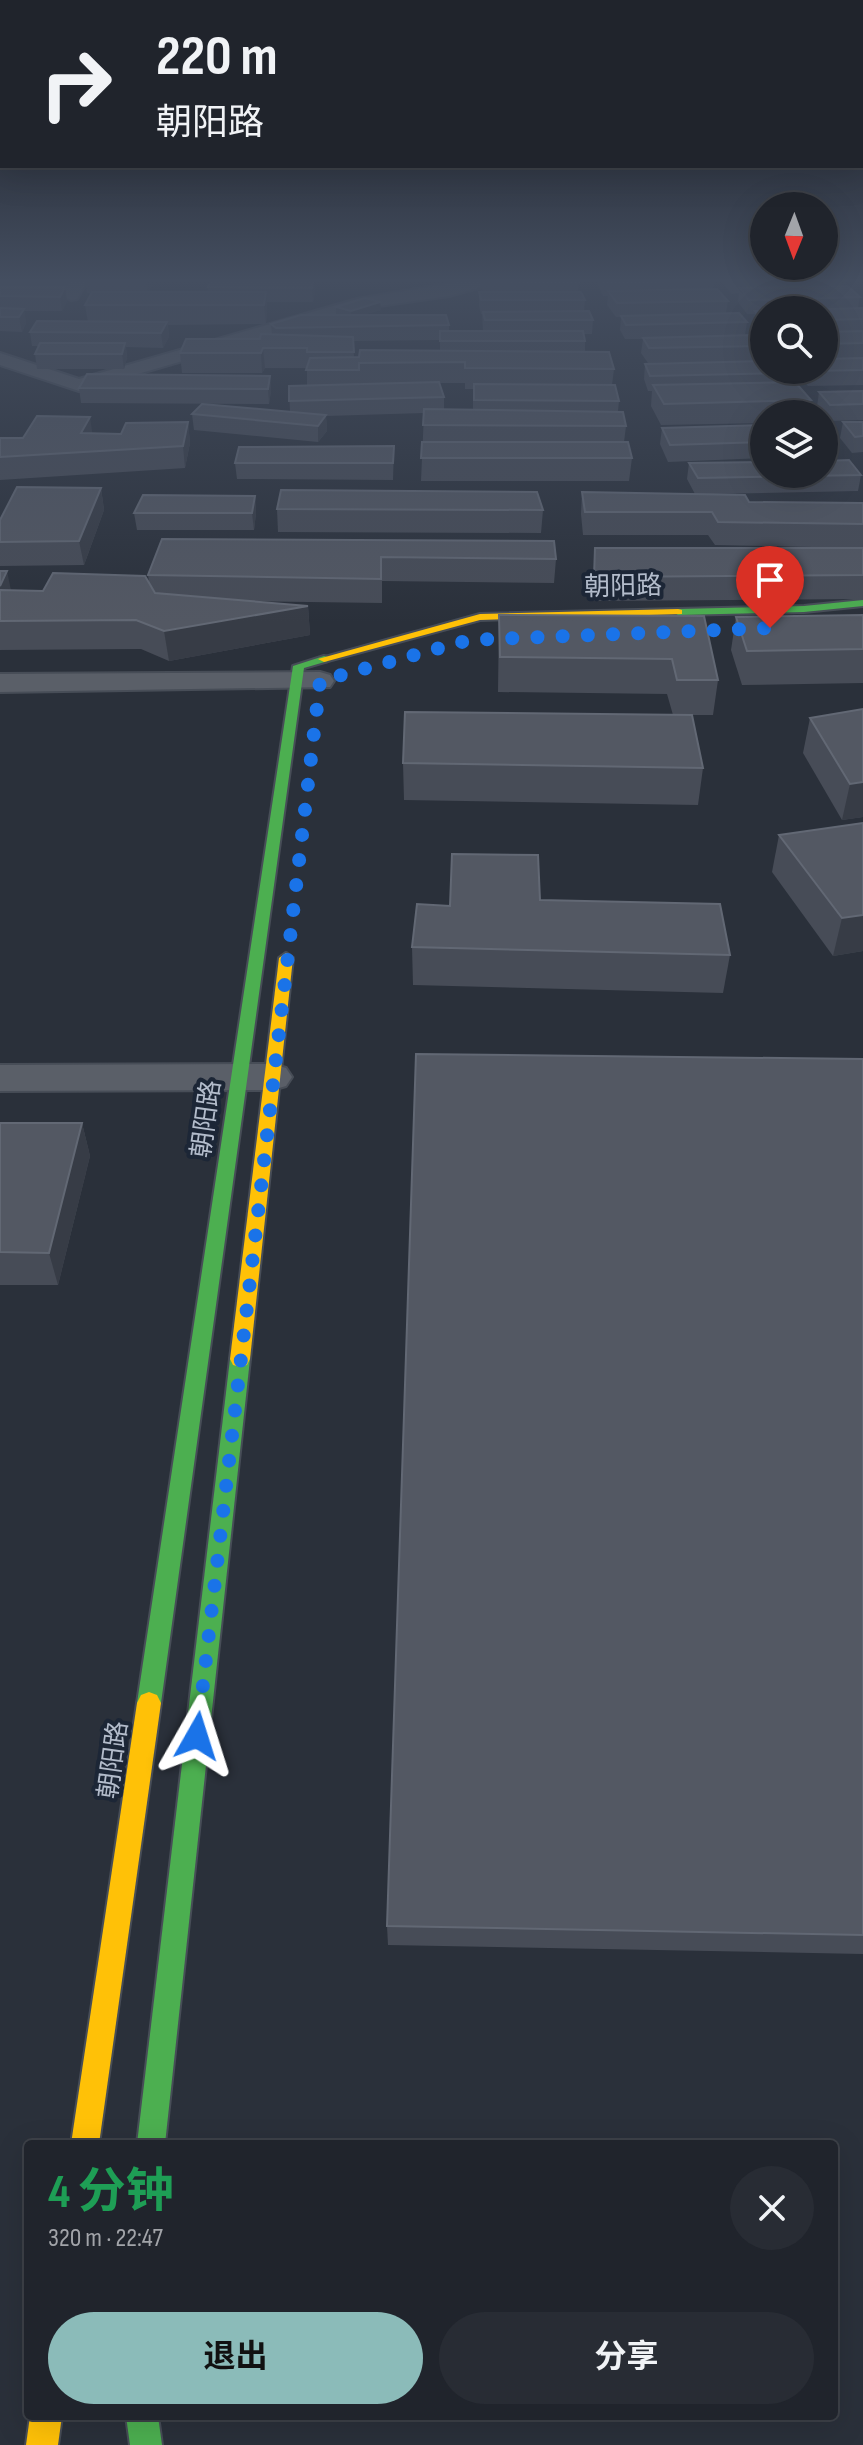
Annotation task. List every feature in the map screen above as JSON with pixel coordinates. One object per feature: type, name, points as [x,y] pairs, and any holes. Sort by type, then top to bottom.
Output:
[{"type":"street","name":"朝阳路","points":[[86,2140],[318,684],[299,666],[480,617],[804,609],[863,603]]},
{"type":"street","points":[[754,629],[863,621]]},
{"type":"street","points":[[0,683],[318,684]]},
{"type":"street","name":"朝阳路","points":[[151,2140],[256,1077],[289,934]]},
{"type":"street","points":[[0,1078],[256,1077]]},
{"type":"street","points":[[42,2445],[45,2420]]},
{"type":"street","points":[[143,2420],[146,2445]]},
{"type":"building","points":[[289,395],[444,397],[289,401]]},
{"type":"building","points":[[474,395],[618,395],[619,401],[474,400]]},
{"type":"building","points":[[659,395],[807,395],[811,400],[664,404]]},
{"type":"building","points":[[822,395],[863,395],[863,404],[838,405],[838,400],[826,400]]},
{"type":"building","points":[[202,404],[326,415],[318,426],[192,414]]},
{"type":"building","points":[[424,409],[623,412],[626,426],[423,425]]},
{"type":"building","points":[[37,416],[90,417],[81,433],[121,434],[126,423],[188,422],[183,446],[0,457],[0,438],[23,438]]},
{"type":"building","points":[[843,422],[863,422],[863,436],[855,437]]},
{"type":"building","points":[[750,425],[750,442],[670,445],[662,428]]},
{"type":"building","points":[[422,442],[628,442],[632,458],[421,458]]},
{"type":"building","points":[[394,446],[393,463],[235,463],[239,447]]},
{"type":"building","points":[[838,460],[849,460],[861,475],[838,475]]},
{"type":"building","points":[[750,462],[750,477],[698,478],[689,463]]},
{"type":"building","points":[[17,487],[101,488],[79,541],[0,542],[0,520]]},
{"type":"building","points":[[281,490],[537,492],[543,510],[277,509]]},
{"type":"building","points":[[582,492],[745,495],[749,502],[863,503],[863,524],[718,522],[712,512],[585,512]]},
{"type":"building","points":[[143,495],[255,496],[252,513],[134,513]]},
{"type":"building","points":[[162,539],[554,541],[556,559],[381,557],[381,579],[148,575]]},
{"type":"building","points":[[595,548],[863,548],[863,575],[594,577]]},
{"type":"building","points":[[0,571],[7,571],[0,586]]},
{"type":"building","points":[[53,573],[145,576],[155,593],[308,606],[164,631],[136,620],[0,621],[0,590],[43,591]]},
{"type":"building","points":[[499,615],[704,616],[718,680],[677,680],[672,659],[500,657]]},
{"type":"building","points":[[863,615],[863,649],[747,651],[736,617]]},
{"type":"building","points":[[863,709],[863,782],[850,784],[810,718]]},
{"type":"building","points":[[405,712],[692,715],[703,768],[403,763]]},
{"type":"building","points":[[863,823],[863,915],[842,918],[779,835]]},
{"type":"building","points":[[452,854],[538,855],[540,900],[720,904],[730,955],[412,947],[417,904],[450,906]]},
{"type":"building","points":[[416,1054],[863,1059],[863,1935],[387,1926]]},
{"type":"building","points":[[0,1123],[82,1123],[49,1253],[0,1252]]},
{"type":"traffic: fast","points":[[678,612],[804,609],[863,603]]},
{"type":"traffic: fast","points":[[149,1703],[299,666],[324,659]]},
{"type":"traffic: fast","points":[[151,2140],[240,1359]]},
{"type":"traffic: fast","points":[[143,2420],[146,2445]]},
{"type":"traffic: slow","points":[[324,659],[480,617],[678,612]]},
{"type":"traffic: slow","points":[[240,1359],[286,958]]},
{"type":"traffic: slow","points":[[86,2140],[149,1703]]},
{"type":"traffic: slow","points":[[42,2445],[45,2420]]},
{"type":"route","points":[[197,1736],[320,681],[469,640],[770,628]]}]
